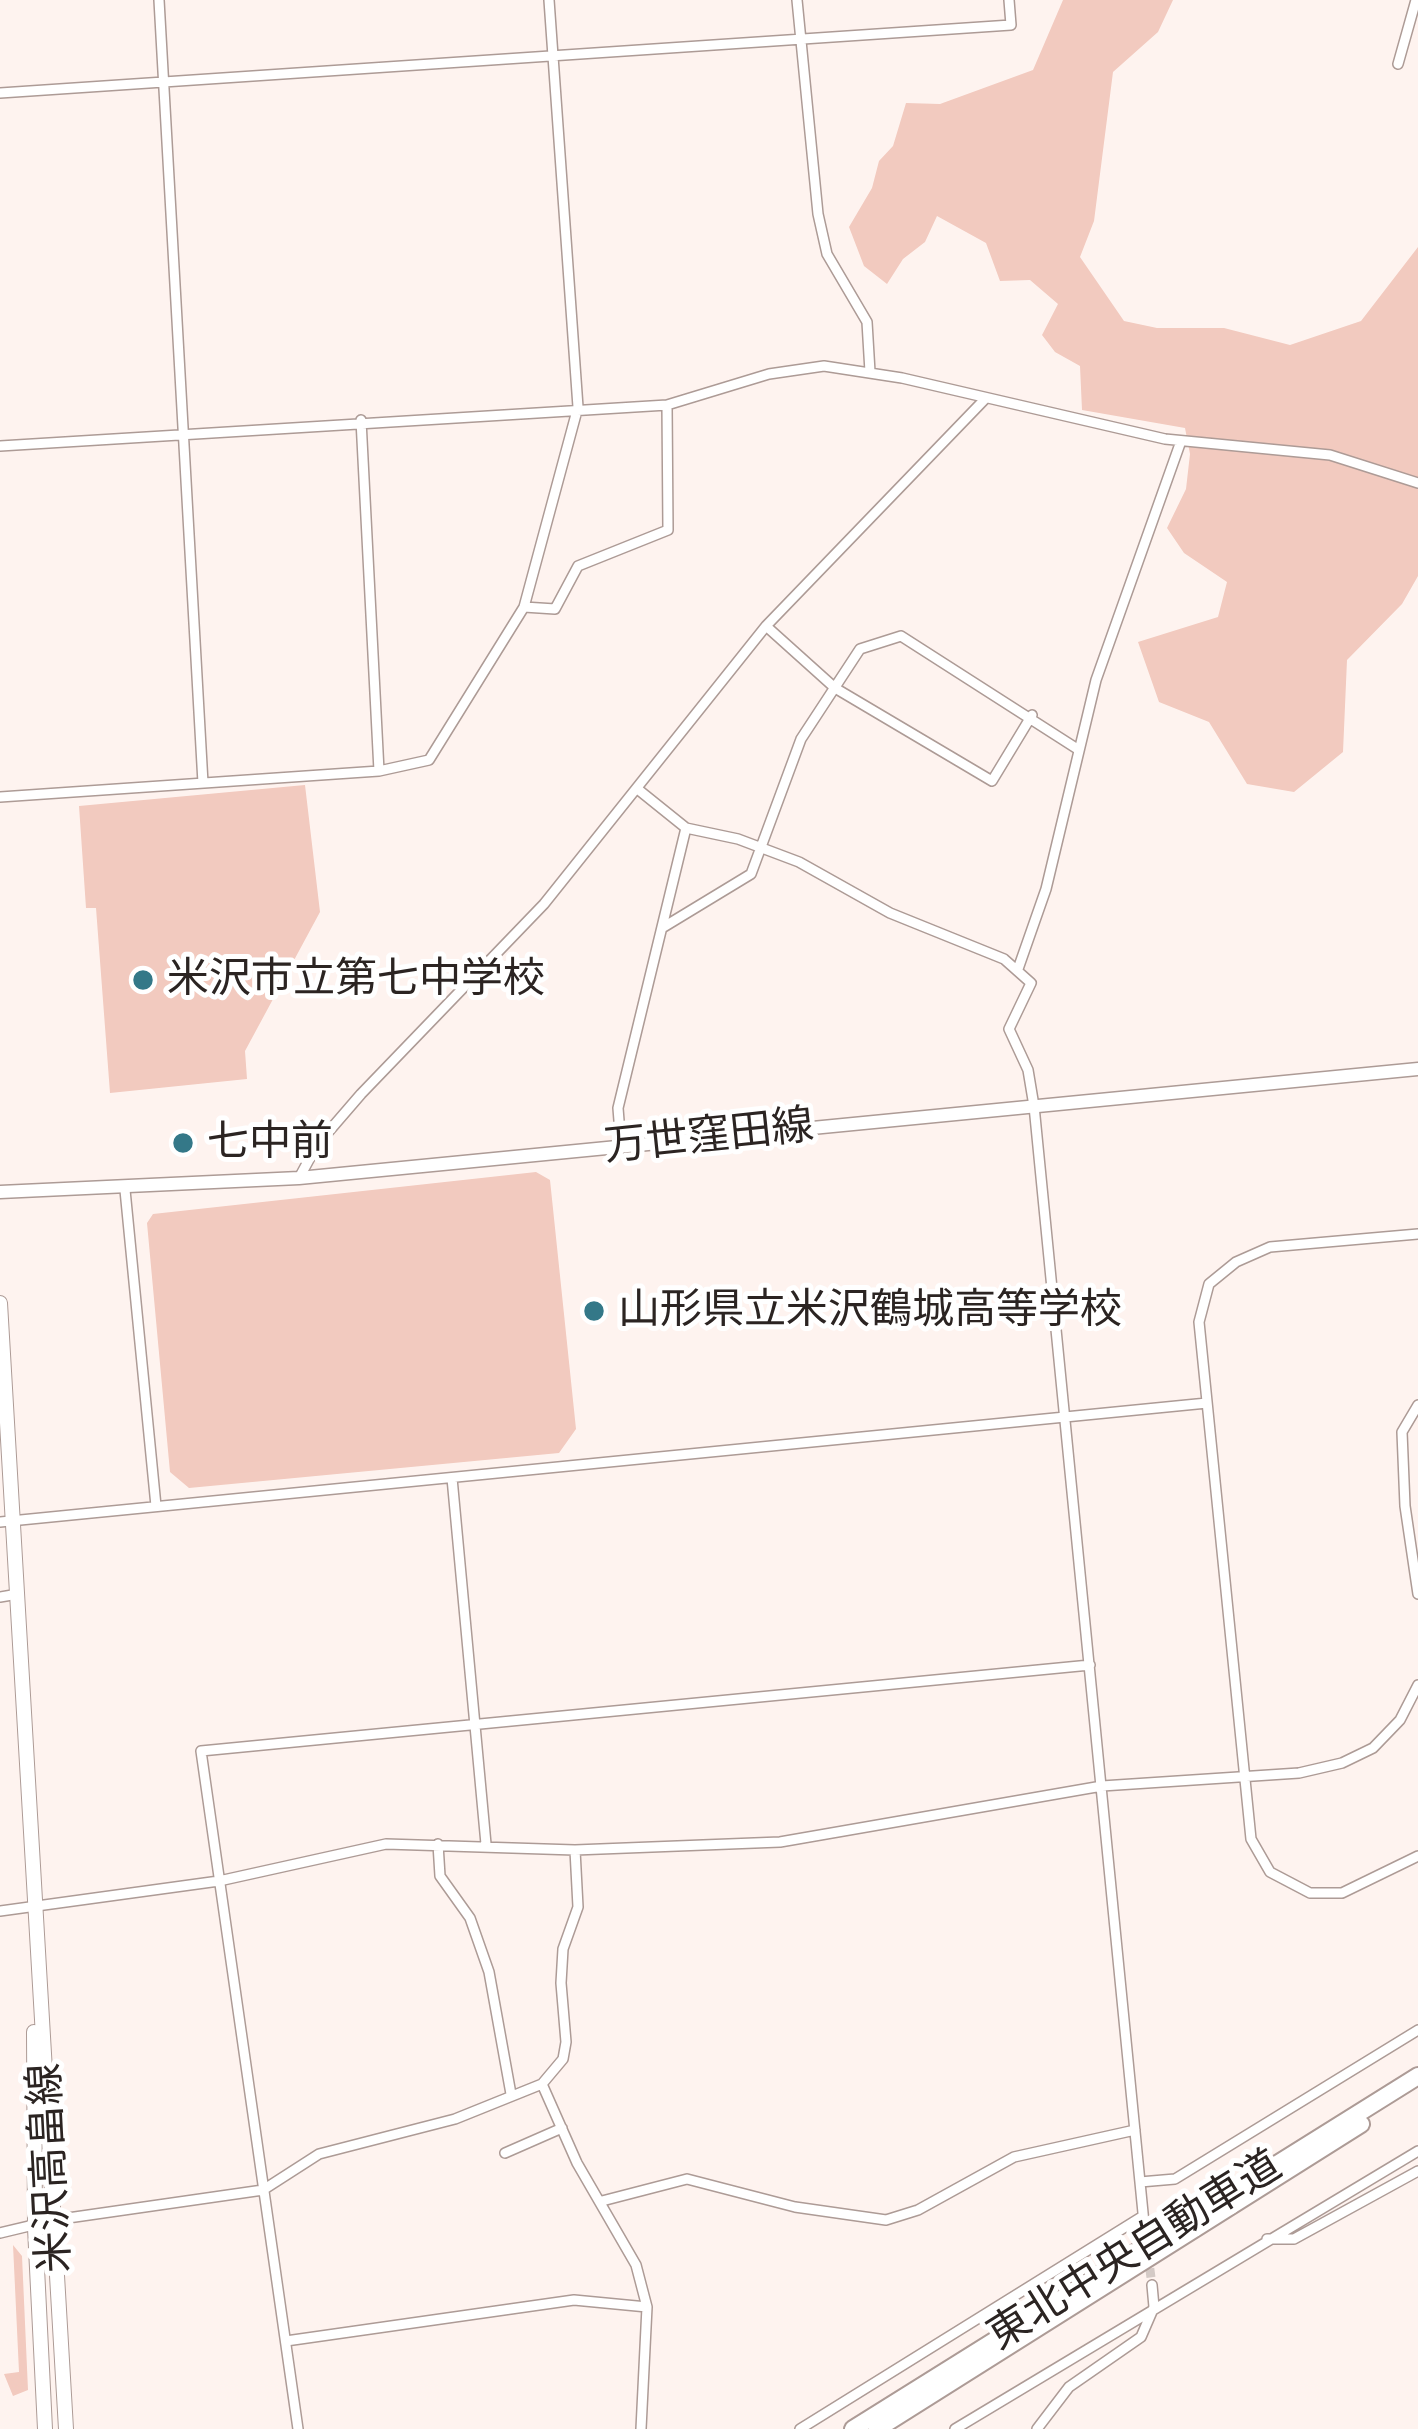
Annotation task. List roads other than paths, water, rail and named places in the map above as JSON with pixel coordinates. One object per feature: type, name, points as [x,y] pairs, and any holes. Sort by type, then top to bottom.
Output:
[{"type":"highway","name":"東北中央自動車道","points":[[853,2429],[1418,2076]]},
{"type":"highway","name":"東北中央自動車道","points":[[877,2429],[1418,2090]]},
{"type":"main road","name":"万世窪田線","points":[[0,1192],[125,1190],[299,1178],[1418,1069]]},
{"type":"main road","name":"米沢高畠線","points":[[0,1303],[7,1521],[18,1594],[66,2429]]},
{"type":"main road","name":"米沢高畠線","points":[[35,1906],[35,2228],[45,2429]]},
{"type":"street","points":[[159,0],[203,783]]},
{"type":"street","points":[[0,797],[379,771],[429,760],[524,607],[578,406],[549,0]]},
{"type":"street","points":[[797,0],[818,214],[827,254],[867,322],[870,372]]},
{"type":"street","points":[[0,93],[1011,25],[1010,0]]},
{"type":"street","points":[[1398,64],[1416,0]]},
{"type":"street","points":[[0,446],[578,406],[667,405],[769,374],[824,367],[870,372],[1180,441],[1330,455],[1418,483]]},
{"type":"street","points":[[299,1178],[332,1128],[544,904],[640,790],[766,626],[985,399]]},
{"type":"street","points":[[524,607],[555,609],[578,566],[668,530],[667,405]]},
{"type":"street","points":[[362,420],[379,771]]},
{"type":"street","points":[[1018,969],[1046,889],[1096,680],[1180,441]]},
{"type":"street","points":[[766,626],[835,688],[992,781],[1032,715]]},
{"type":"street","points":[[662,928],[751,874],[801,739],[860,649],[901,637],[1032,715],[1079,750]]},
{"type":"street","points":[[640,790],[686,828],[758,847],[871,898],[890,913],[974,945],[1018,969],[1030,983],[1009,1029],[1028,1070],[1034,1106],[1145,2233]]},
{"type":"street","points":[[621,1146],[618,1108],[686,828]]},
{"type":"street","points":[[125,1190],[156,1506]]},
{"type":"street","points":[[1418,1234],[1270,1247],[1209,1284],[1199,1322],[1251,1839],[1270,1872],[1310,1893],[1342,1893],[1418,1856]]},
{"type":"street","points":[[7,1521],[1207,1403]]},
{"type":"street","points":[[1418,1405],[1402,1432],[1405,1506],[1418,1594]]},
{"type":"street","points":[[452,1478],[486,1844]]},
{"type":"street","points":[[0,1597],[18,1594]]},
{"type":"street","points":[[298,2429],[201,1751],[1090,1666]]},
{"type":"street","points":[[0,1911],[219,1881],[386,1844],[575,1850],[780,1842],[1102,1786],[1242,1779],[1342,1763],[1373,1748],[1400,1720],[1418,1685]]},
{"type":"street","points":[[438,1844],[440,1876],[470,1918],[489,1972],[511,2094]]},
{"type":"street","points":[[0,2233],[54,2220],[263,2190],[319,2154],[455,2119],[542,2084],[563,2060],[566,2042],[561,1983],[563,1949],[578,1907],[575,1850]]},
{"type":"street","points":[[1140,2182],[1175,2179],[1418,2030]]},
{"type":"street","points":[[542,2084],[636,2265],[647,2307],[641,2429]]},
{"type":"street","points":[[506,2153],[562,2128]]},
{"type":"street","points":[[602,2201],[687,2179],[874,2221],[918,2210],[1014,2157],[1135,2130]]},
{"type":"street","points":[[956,2429],[1418,2151]]},
{"type":"street","points":[[1266,2239],[1294,2240],[1418,2171]]},
{"type":"street","points":[[800,2429],[1143,2216]]},
{"type":"street","points":[[1037,2429],[1069,2387],[1141,2337],[1154,2307],[1152,2285]]},
{"type":"street","points":[[286,2341],[574,2300],[647,2307]]},
{"type":"tunnel","points":[[1148,2255],[1152,2285]]},
{"type":"place","name":"米沢市立第七中学校","points":[[143,980]]},
{"type":"place","name":"七中前","points":[[183,1143]]},
{"type":"place","name":"山形県立米沢鶴城高等学校","points":[[594,1311]]}]
